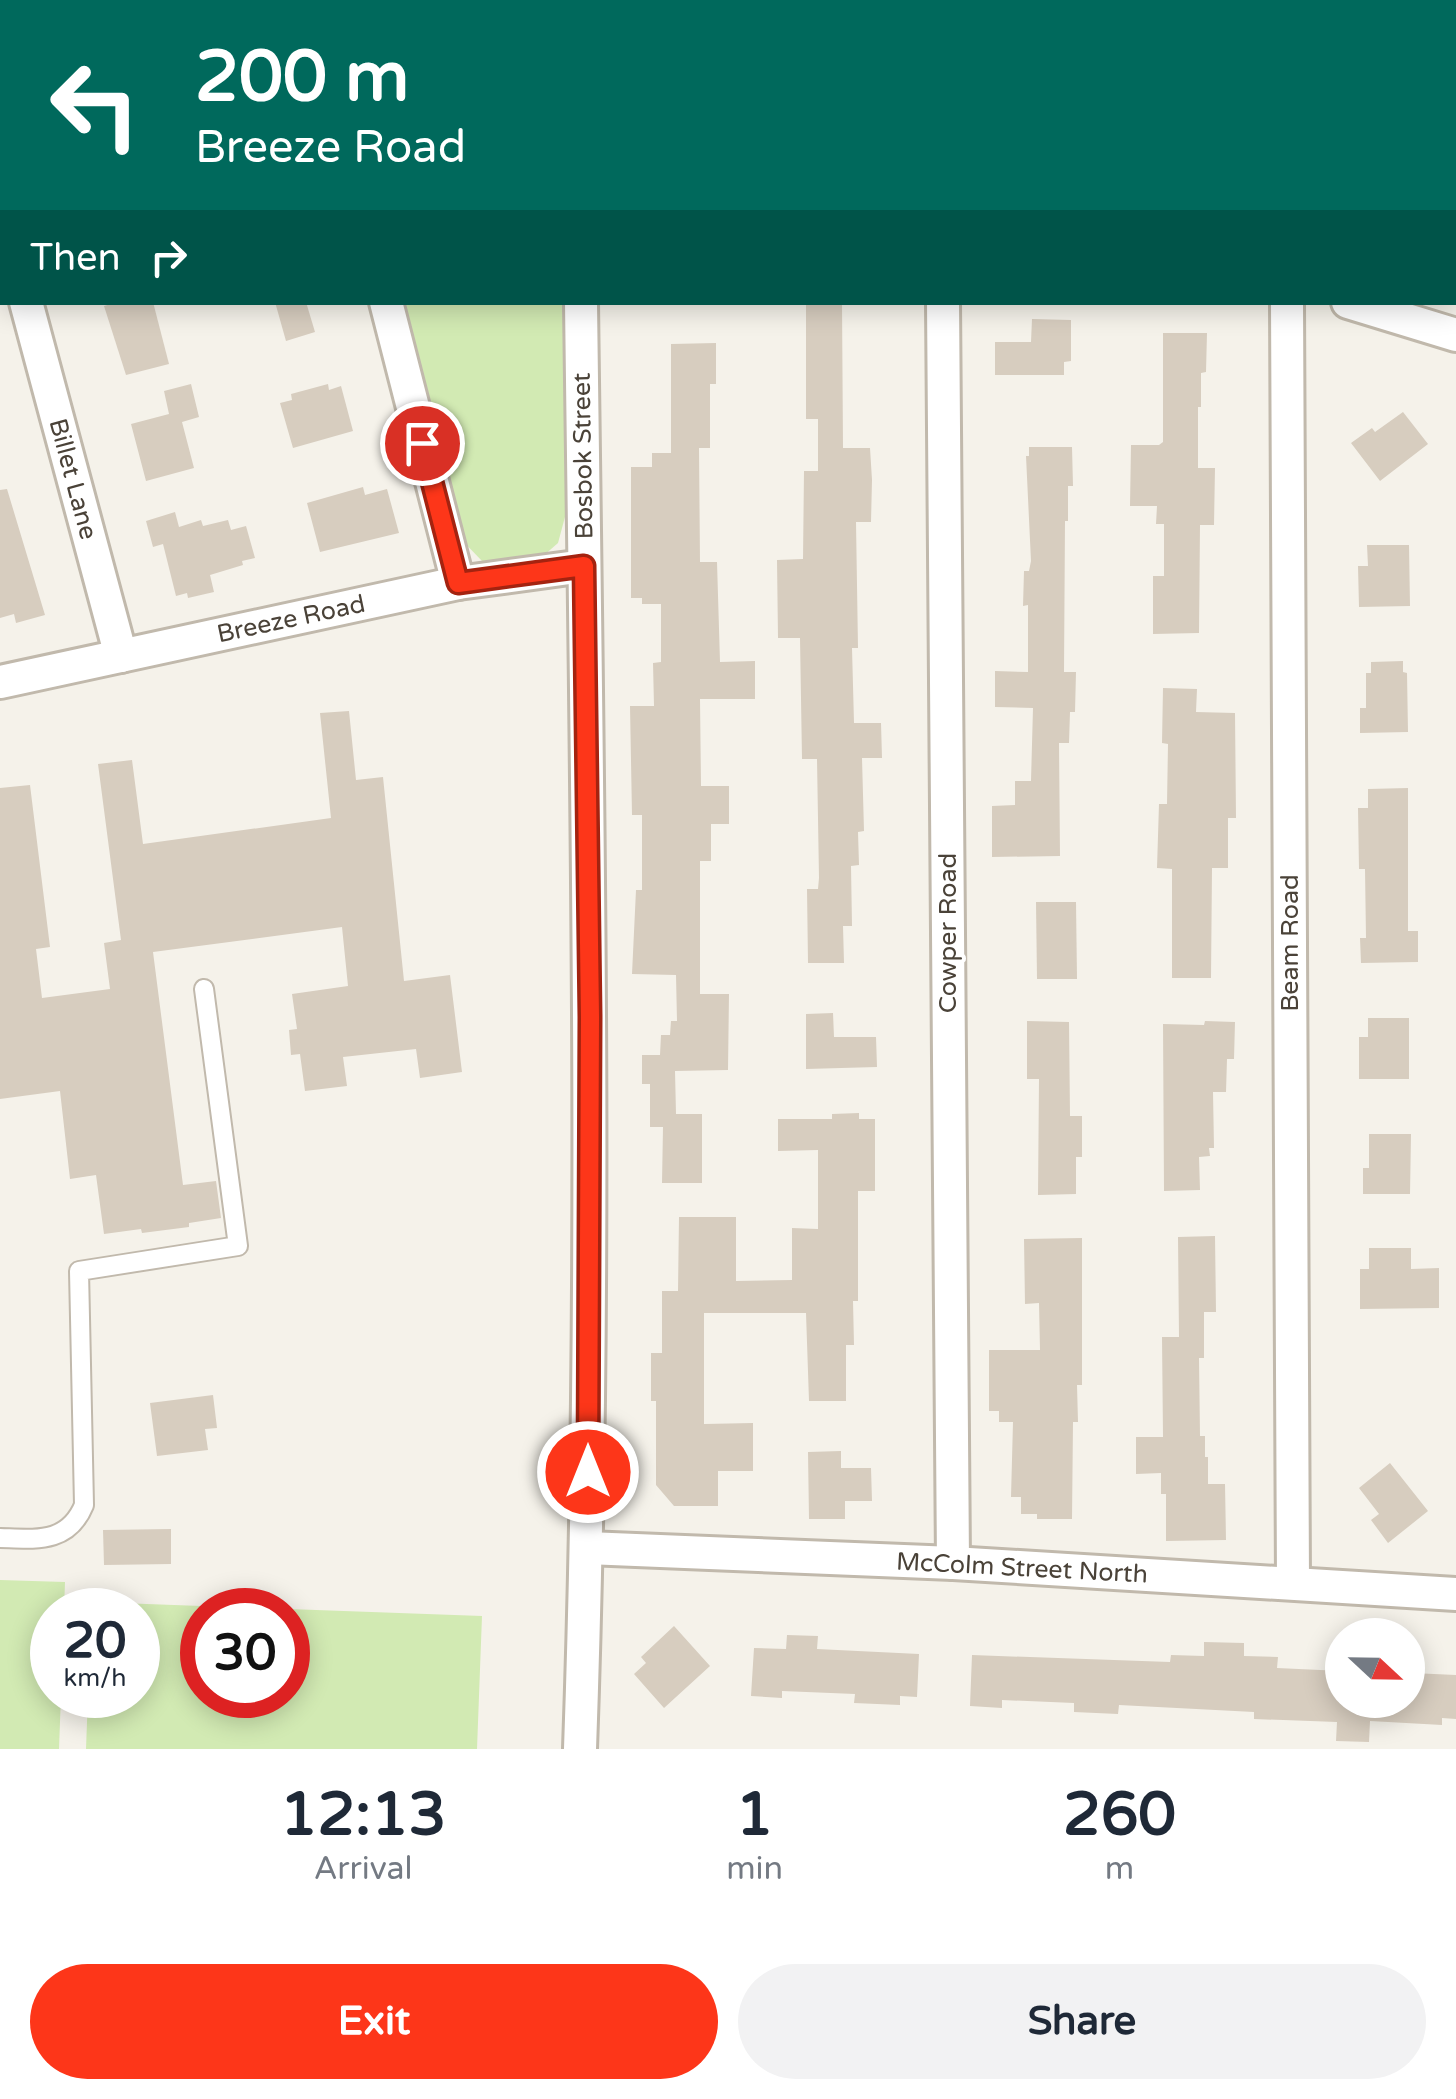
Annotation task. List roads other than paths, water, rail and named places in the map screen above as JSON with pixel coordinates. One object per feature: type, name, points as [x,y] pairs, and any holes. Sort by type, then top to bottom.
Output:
[{"type":"street","name":"Billet Lane","points":[[27,305],[121,656]]},
{"type":"street","points":[[387,305],[458,583]]},
{"type":"street","name":"Bosbok Street","points":[[580,1749],[587,1548],[590,1017],[582,305]]},
{"type":"street","name":"Cowper Road","points":[[943,305],[953,1563]]},
{"type":"street","name":"Beam Road","points":[[1287,305],[1294,1583]]},
{"type":"street","points":[[1358,305],[1456,335]]},
{"type":"street","name":"Breeze Road","points":[[0,682],[458,583],[584,566]]},
{"type":"street","name":"McColm Street North","points":[[587,1548],[953,1563],[1456,1594]]},
{"type":"lane","points":[[0,1538],[53,1538],[70,1528],[84,1504],[79,1270],[238,1246],[204,988]]}]
